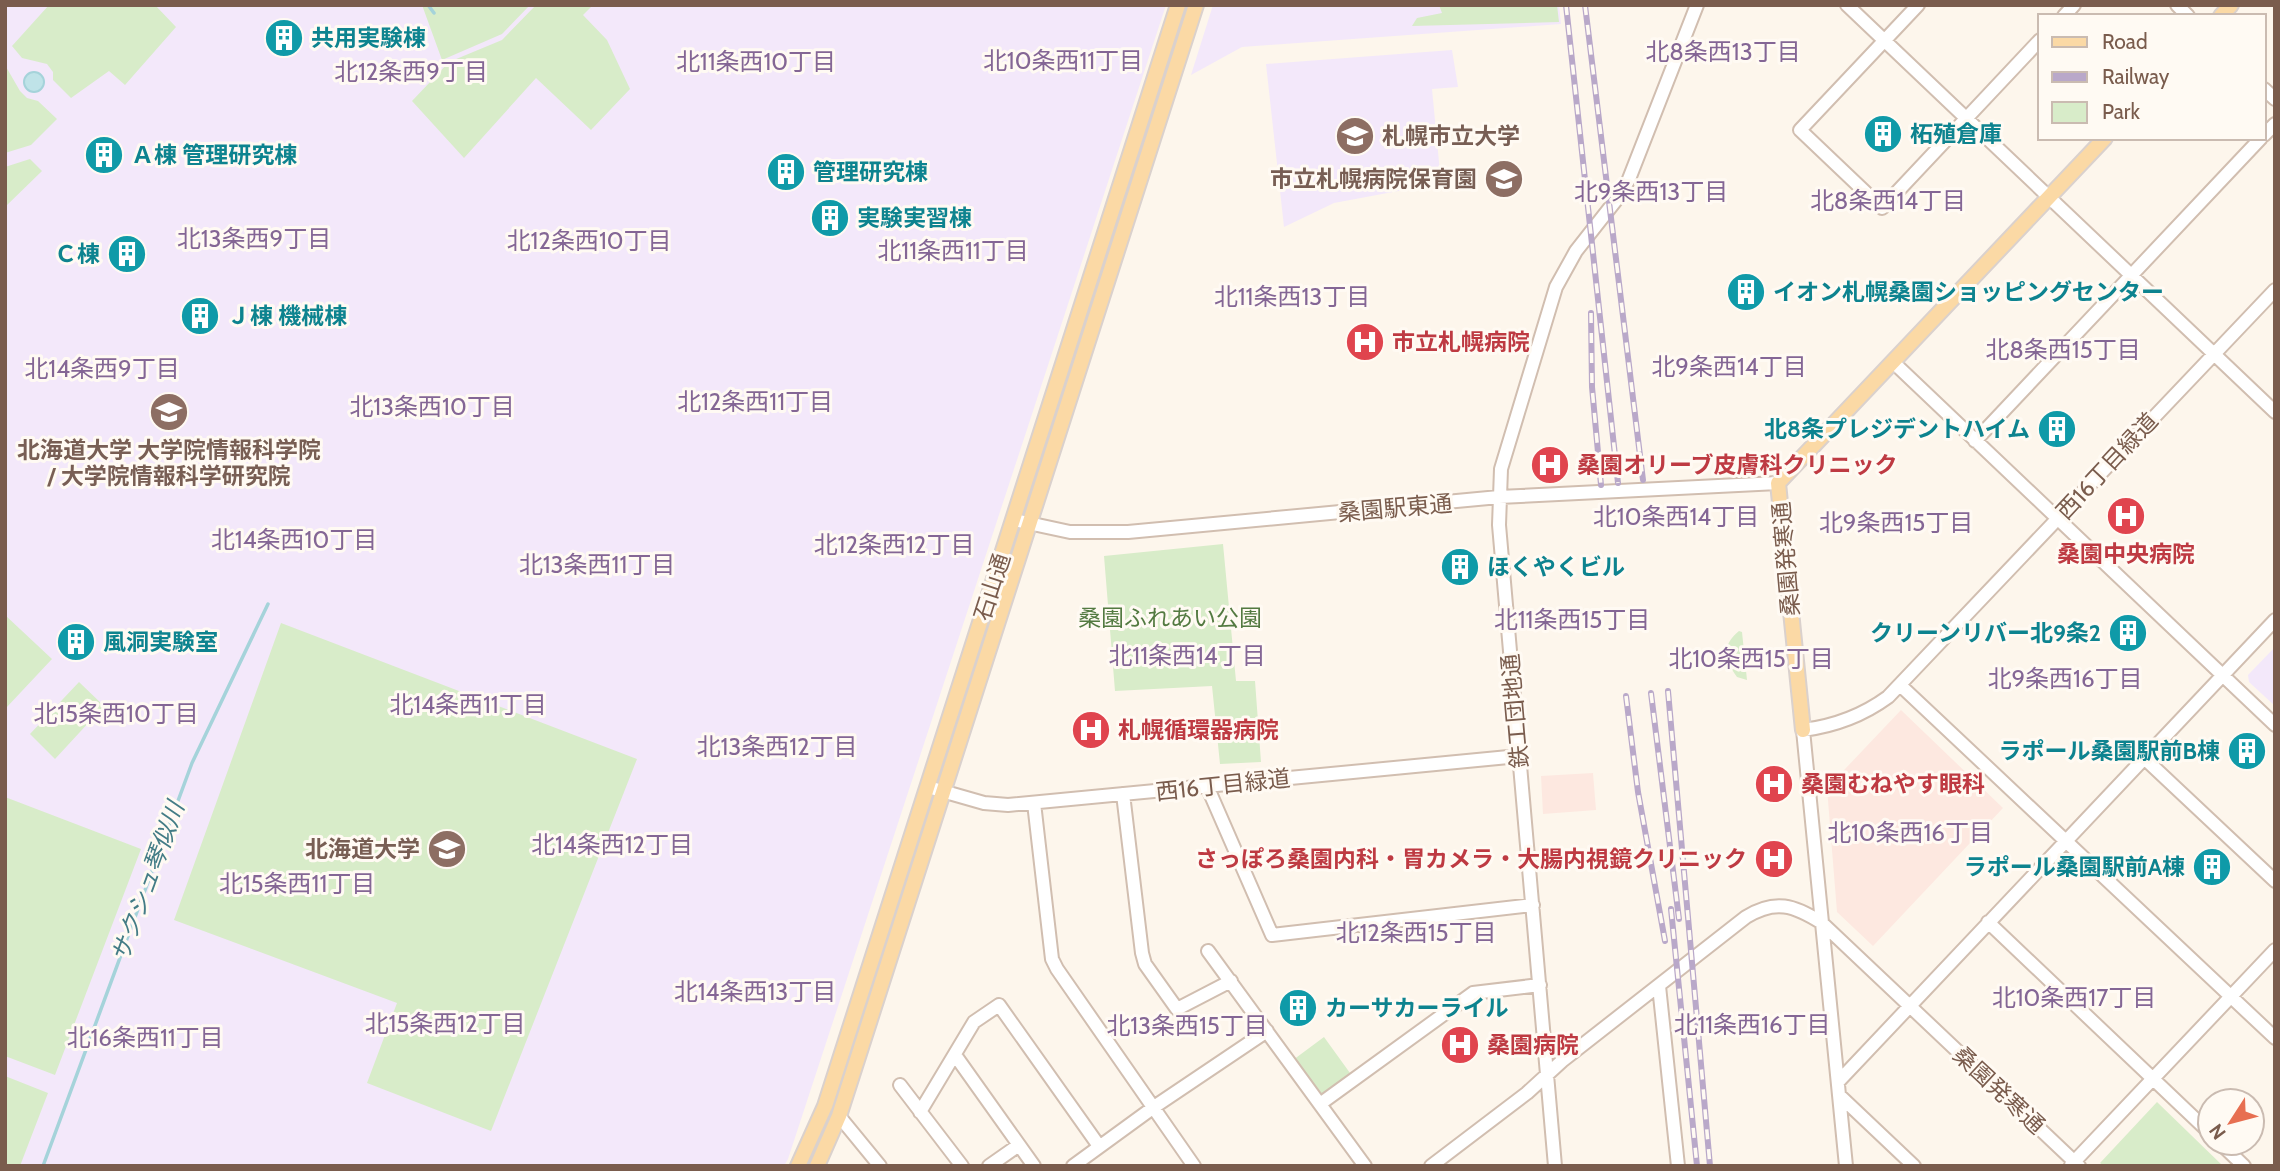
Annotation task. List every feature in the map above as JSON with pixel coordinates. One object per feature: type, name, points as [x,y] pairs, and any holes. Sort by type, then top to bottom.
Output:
[{"type":"main road","name":"石山通","points":[[798,1166],[825,1107],[1178,5]]},
{"type":"main road","name":"石山通","points":[[817,1166],[839,1116],[1196,5]]},
{"type":"main road","name":"桑園発寒通","points":[[1802,730],[1778,483],[2103,140]]},
{"type":"street","name":"鉄工団地通","points":[[1555,1166],[1499,525],[1501,469],[1556,287],[1572,257],[1620,195],[1629,179],[1697,5]]},
{"type":"street","points":[[1847,5],[2275,412]]},
{"type":"street","points":[[1918,5],[1800,130],[1882,208],[2038,42]]},
{"type":"street","points":[[1975,441],[2260,140]]},
{"type":"street","name":"西16丁目緑道","points":[[1802,730],[1838,724],[1857,716],[1874,707],[1900,685],[2275,290]]},
{"type":"street","points":[[1893,362],[2275,725]]},
{"type":"street","name":"桑園駅東通","points":[[1014,520],[1081,533],[1128,532],[1499,497],[1778,483]]},
{"type":"street","points":[[1838,1088],[1909,1005],[2275,620]]},
{"type":"street","points":[[1900,685],[2275,1038]]},
{"type":"street","name":"桑園発寒通","points":[[1802,730],[1822,923],[2075,1164]]},
{"type":"street","name":"西16丁目緑道","points":[[928,787],[984,803],[1009,805],[1519,756]]},
{"type":"street","points":[[2144,758],[2275,881]]},
{"type":"street","points":[[1207,786],[1272,935],[1533,905]]},
{"type":"street","points":[[1123,794],[1145,964],[1177,1009],[1231,981]]},
{"type":"street","points":[[1034,803],[1052,959],[1194,1166]]},
{"type":"street","points":[[1430,1166],[1527,1093],[1755,912],[1764,908],[1790,907],[1802,910],[1822,923],[1846,1166]]},
{"type":"street","points":[[1988,922],[2196,1120]]},
{"type":"street","points":[[2075,1164],[2275,950]]},
{"type":"street","points":[[1208,951],[1365,1166]]},
{"type":"street","points":[[1320,1104],[1473,993],[1540,985]]},
{"type":"street","points":[[1659,986],[1678,1166]]},
{"type":"street","points":[[920,1111],[974,1023],[999,1005],[1100,1146]]},
{"type":"street","points":[[1073,1166],[1092,1160],[1100,1146],[1267,1031]]},
{"type":"street","points":[[955,1055],[1034,1166]]},
{"type":"street","points":[[900,1085],[962,1166]]},
{"type":"street","points":[[1838,1088],[1914,1166]]},
{"type":"street","points":[[839,1116],[880,1166]]},
{"type":"street","points":[[989,1166],[1018,1145]]},
{"type":"shaded area","name":"北海道大学","points":[[5,5],[1166,5],[784,1166],[5,1166]]},
{"type":"shaded area","points":[[1213,5],[1559,5],[1561,24],[1242,47],[1191,75]]},
{"type":"shaded area","name":"札幌市立大学","points":[[1452,50],[1458,87],[1432,89],[1441,183],[1334,203],[1284,227],[1266,64]]},
{"type":"shaded area","points":[[2275,647],[2275,706],[2249,682],[2248,675]]},
{"type":"shaded area","points":[[1901,710],[2003,808],[1873,946],[1837,912],[1827,788]]},
{"type":"shaded area","points":[[1593,773],[1596,810],[1543,814],[1541,776]]},
{"type":"green space","points":[[49,5],[155,5],[176,27],[125,85],[109,71],[71,98],[53,80],[53,72],[47,64],[22,58],[12,46]]},
{"type":"green space","points":[[422,5],[530,5],[502,34],[442,60]]},
{"type":"green space","points":[[536,5],[593,5],[583,15],[607,40],[630,89],[591,130],[536,78],[464,158],[412,101],[449,62],[502,40]]},
{"type":"green space","points":[[1439,5],[1557,5],[1559,22],[1412,26],[1417,18],[1442,13]]},
{"type":"green space","points":[[5,65],[20,91],[27,98],[38,101],[57,119],[31,145],[5,153]]},
{"type":"green space","points":[[30,159],[42,171],[5,207],[5,167]]},
{"type":"green space","name":"桑園ふれあい公園","points":[[1223,544],[1236,681],[1255,681],[1261,762],[1220,764],[1212,686],[1115,691],[1104,556]]},
{"type":"green space","points":[[5,615],[52,659],[6,708],[5,707]]},
{"type":"green space","points":[[281,623],[637,759],[491,1131],[367,1083],[397,1003],[174,920]]},
{"type":"green space","points":[[1739,631],[1742,632],[1747,680],[1737,677],[1726,654],[1729,643]]},
{"type":"green space","points":[[79,682],[104,706],[55,759],[30,734]]},
{"type":"green space","points":[[5,797],[141,849],[55,1075],[5,1056]]},
{"type":"green space","points":[[1324,1037],[1350,1073],[1323,1094],[1319,1093],[1293,1060]]},
{"type":"green space","points":[[5,1076],[48,1093],[20,1166],[5,1166]]},
{"type":"green space","points":[[2157,1102],[2196,1140],[2196,1157],[2214,1157],[2223,1166],[2104,1166],[2100,1163]]},
{"type":"water","points":[[34,72],[41,75],[44,82],[41,89],[34,92],[27,89],[24,82],[27,75]]},
{"type":"waterway","points":[[428,5],[434,13]]},
{"type":"waterway","name":"サクシュ琴似川","points":[[43,1166],[192,763],[268,604]]},
{"type":"railway","points":[[1566,5],[1618,483]]},
{"type":"railway","points":[[1585,5],[1643,480]]},
{"type":"railway","points":[[1591,313],[1592,387],[1601,485]]},
{"type":"railway","points":[[1668,691],[1710,1166]]},
{"type":"railway","points":[[1651,693],[1679,919]]},
{"type":"railway","points":[[1626,696],[1638,792],[1665,941]]},
{"type":"railway","points":[[1671,909],[1697,1166]]},
{"type":"place","name":"共用実験棟","points":[[284,38]]},
{"type":"place","name":"柘殖倉庫","points":[[1883,134]]},
{"type":"place","name":"札幌市立大学","points":[[1355,136]]},
{"type":"place","name":"Ａ棟 管理研究棟","points":[[104,155]]},
{"type":"place","name":"管理研究棟","points":[[786,172]]},
{"type":"place","name":"市立札幌病院保育園","points":[[1504,179]]},
{"type":"place","name":"実験実習棟","points":[[830,218]]},
{"type":"place","name":"Ｃ棟","points":[[127,254]]},
{"type":"place","name":"イオン札幌桑園ショッピングセンター","points":[[1746,292]]},
{"type":"place","name":"Ｊ棟 機械棟","points":[[200,316]]},
{"type":"place","name":"市立札幌病院","points":[[1365,342]]},
{"type":"place","name":"北海道大学 大学院情報科学院 / 大学院情報科学研究院","points":[[169,412]]},
{"type":"place","name":"北8条プレジデントハイム","points":[[2057,429]]},
{"type":"place","name":"桑園オリーブ皮膚科クリニック","points":[[1550,465]]},
{"type":"place","name":"桑園中央病院","points":[[2126,516]]},
{"type":"place","name":"ほくやくビル","points":[[1460,567]]},
{"type":"place","name":"クリーンリバー北9条2","points":[[2128,633]]},
{"type":"place","name":"風洞実験室","points":[[76,642]]},
{"type":"place","name":"札幌循環器病院","points":[[1091,730]]},
{"type":"place","name":"ラポール桑園駅前B棟","points":[[2247,751]]},
{"type":"place","name":"桑園むねやす眼科","points":[[1774,784]]},
{"type":"place","name":"北海道大学","points":[[447,849]]},
{"type":"place","name":"さっぽろ桑園内科・胃カメラ・大腸内視鏡クリニック","points":[[1774,859]]},
{"type":"place","name":"ラポール桑園駅前A棟","points":[[2212,867]]},
{"type":"place","name":"カーサカーライル","points":[[1298,1008]]},
{"type":"place","name":"桑園病院","points":[[1460,1045]]},
{"type":"district","name":"北8条西13丁目","points":[[1723,52]]},
{"type":"district","name":"北10条西11丁目","points":[[1063,61]]},
{"type":"district","name":"北11条西10丁目","points":[[756,62]]},
{"type":"district","name":"北12条西9丁目","points":[[411,72]]},
{"type":"district","name":"北9条西13丁目","points":[[1651,192]]},
{"type":"district","name":"北8条西14丁目","points":[[1888,201]]},
{"type":"district","name":"北13条西9丁目","points":[[254,239]]},
{"type":"district","name":"北12条西10丁目","points":[[589,241]]},
{"type":"district","name":"北11条西11丁目","points":[[953,251]]},
{"type":"district","name":"北11条西13丁目","points":[[1292,297]]},
{"type":"district","name":"北8条西15丁目","points":[[2063,350]]},
{"type":"district","name":"北9条西14丁目","points":[[1729,367]]},
{"type":"district","name":"北14条西9丁目","points":[[102,369]]},
{"type":"district","name":"北12条西11丁目","points":[[755,402]]},
{"type":"district","name":"北13条西10丁目","points":[[432,407]]},
{"type":"district","name":"北10条西14丁目","points":[[1676,517]]},
{"type":"district","name":"北9条西15丁目","points":[[1896,523]]},
{"type":"district","name":"北14条西10丁目","points":[[294,540]]},
{"type":"district","name":"北12条西12丁目","points":[[894,545]]},
{"type":"district","name":"北13条西11丁目","points":[[597,565]]},
{"type":"district","name":"北11条西15丁目","points":[[1572,620]]},
{"type":"district","name":"北11条西14丁目","points":[[1187,656]]},
{"type":"district","name":"北10条西15丁目","points":[[1751,659]]},
{"type":"district","name":"北9条西16丁目","points":[[2065,679]]},
{"type":"district","name":"北14条西11丁目","points":[[468,705]]},
{"type":"district","name":"北15条西10丁目","points":[[116,714]]},
{"type":"district","name":"北13条西12丁目","points":[[777,747]]},
{"type":"district","name":"北10条西16丁目","points":[[1910,833]]},
{"type":"district","name":"北14条西12丁目","points":[[612,845]]},
{"type":"district","name":"北15条西11丁目","points":[[297,884]]},
{"type":"district","name":"北12条西15丁目","points":[[1416,933]]},
{"type":"district","name":"北14条西13丁目","points":[[755,992]]},
{"type":"district","name":"北10条西17丁目","points":[[2074,998]]},
{"type":"district","name":"北15条西12丁目","points":[[445,1024]]},
{"type":"district","name":"北11条西16丁目","points":[[1752,1025]]},
{"type":"district","name":"北13条西15丁目","points":[[1187,1026]]},
{"type":"district","name":"北16条西11丁目","points":[[145,1038]]}]
